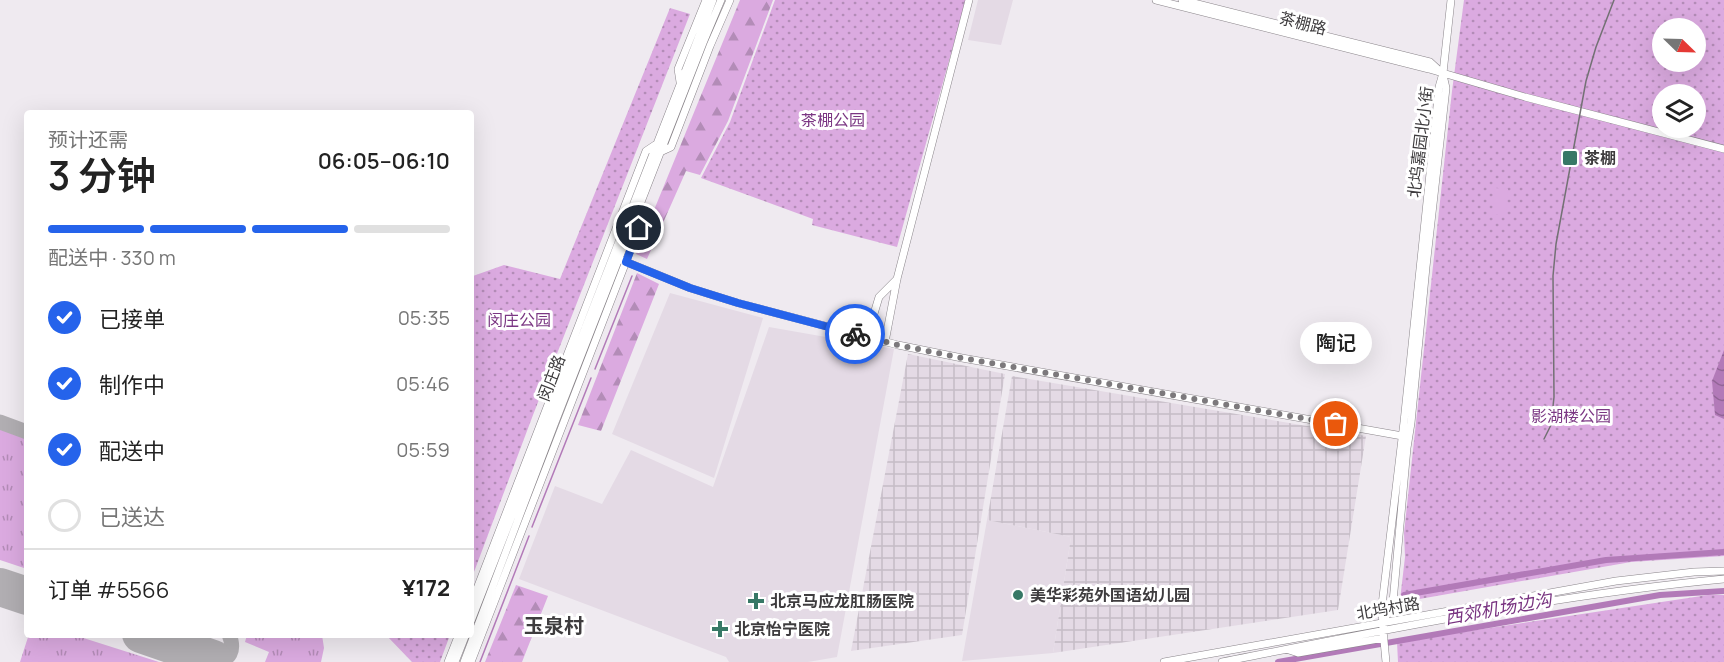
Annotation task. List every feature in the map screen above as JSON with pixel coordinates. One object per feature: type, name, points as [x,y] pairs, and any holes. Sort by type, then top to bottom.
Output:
[{"type":"street","name":"闵庄路","points":[[680,82],[678,69],[705,0]]},
{"type":"street","name":"闵庄路","points":[[474,613],[713,0]]},
{"type":"street","name":"闵庄路","points":[[471,662],[622,260],[636,214],[721,0]]},
{"type":"street","name":"闵庄路","points":[[660,153],[670,147],[730,0]]},
{"type":"street","points":[[885,342],[897,279],[969,0]]},
{"type":"street","name":"茶棚路","points":[[1156,0],[1443,73],[1525,98],[1724,149]]},
{"type":"street","name":"茶棚路","points":[[1182,0],[1430,62],[1443,73]]},
{"type":"street","name":"北坞嘉园北小街","points":[[1383,626],[1393,602],[1405,437],[1446,88],[1443,73],[1451,0]]},
{"type":"street","name":"闵庄路","points":[[474,596],[646,152],[655,145]]},
{"type":"street","name":"闵庄路","points":[[474,637],[622,260]]},
{"type":"street","points":[[622,260],[690,288],[738,303],[885,342],[962,358],[1405,437]]},
{"type":"street","points":[[867,337],[879,297],[897,279]]},
{"type":"street","name":"北坞村路","points":[[1222,662],[1383,626],[1616,581],[1724,571]]},
{"type":"street","name":"北坞村路","points":[[1164,662],[1616,591],[1724,579]]},
{"type":"street","points":[[1383,626],[1386,662]]},
{"type":"street","points":[[448,662],[457,638]]},
{"type":"street","points":[[455,662],[464,638]]},
{"type":"street","name":"闵庄路","points":[[464,662],[473,638]]},
{"type":"street","name":"北坞村路","points":[[1286,649],[1298,653],[1384,638]]},
{"type":"shaded area","points":[[978,0],[1013,0],[1001,45],[968,40]]},
{"type":"shaded area","points":[[670,293],[763,318],[714,478],[612,434]]},
{"type":"shaded area","points":[[769,327],[894,349],[837,657],[808,662],[729,662],[726,657],[519,579],[555,486],[602,504],[631,450],[713,487]]},
{"type":"shaded area","points":[[908,354],[1005,374],[962,635],[851,651]]},
{"type":"shaded area","points":[[1012,376],[1366,436],[1338,610],[1053,653],[1071,537],[987,520]]},
{"type":"shaded area","name":"美华彩苑外国语幼儿园","points":[[987,520],[1071,537],[1053,653],[962,661]]},
{"type":"green space","points":[[740,0],[773,0],[728,121],[700,175],[686,171],[647,259],[636,254]]},
{"type":"green space","name":"茶棚公园","points":[[775,0],[966,0],[897,247],[812,225],[813,219],[701,178],[730,122]]},
{"type":"green space","name":"影湖楼公园","points":[[1464,0],[1724,0],[1724,556],[1631,562],[1408,601],[1400,600],[1405,557],[1404,533]]},
{"type":"green space","name":"闵庄公园","points":[[670,8],[690,14],[474,572],[474,276],[504,265],[560,279]]},
{"type":"green space","points":[[1495,188],[1508,189],[1506,215],[1492,214]]},
{"type":"green space","points":[[637,273],[659,284],[601,431],[578,425]]},
{"type":"green space","points":[[0,427],[24,436],[24,568],[0,560]]},
{"type":"green space","points":[[516,585],[548,596],[522,662],[485,662]]},
{"type":"green space","points":[[1708,595],[1724,595],[1724,662],[1398,662],[1397,642]]},
{"type":"green space","points":[[28,638],[83,638],[159,662],[20,662]]},
{"type":"green space","points":[[246,638],[322,638],[324,648],[321,662],[265,662],[269,652],[245,642]]},
{"type":"green space","points":[[389,638],[449,638],[440,662],[412,662]]},
{"type":"water","points":[[1724,350],[1724,419],[1715,415],[1712,381]]},
{"type":"waterway","points":[[595,369],[632,276]]},
{"type":"waterway","points":[[532,527],[591,378]]},
{"type":"waterway","points":[[480,662],[529,536]]},
{"type":"waterway","points":[[1404,595],[1606,560],[1724,552]]},
{"type":"waterway","name":"西郊机场边沟","points":[[1278,662],[1660,595],[1724,591]]},
{"type":"taxiway","points":[[0,422],[24,431]]},
{"type":"taxiway","points":[[213,659],[228,657],[232,645],[230,638]]},
{"type":"runway","points":[[0,587],[24,595]]},
{"type":"runway","points":[[153,638],[213,659]]},
{"type":"tram line","points":[[1544,439],[1551,425],[1554,397],[1553,276],[1556,244],[1586,81],[1614,0]]},
{"type":"way so far","points":[[855,334],[962,358],[1336,424]]},
{"type":"place","name":"茶棚","points":[[1570,158]]},
{"type":"place","name":"陶记","points":[[1336,424]]},
{"type":"place","name":"美华彩苑外国语幼儿园","points":[[1018,595]]},
{"type":"place","name":"北京马应龙肛肠医院","points":[[756,601]]},
{"type":"place","name":"北京怡宁医院","points":[[720,629]]},
{"type":"district","name":"玉泉村","points":[[554,625]]},
{"type":"route","points":[[639,228],[626,262],[690,288],[855,334]]}]
